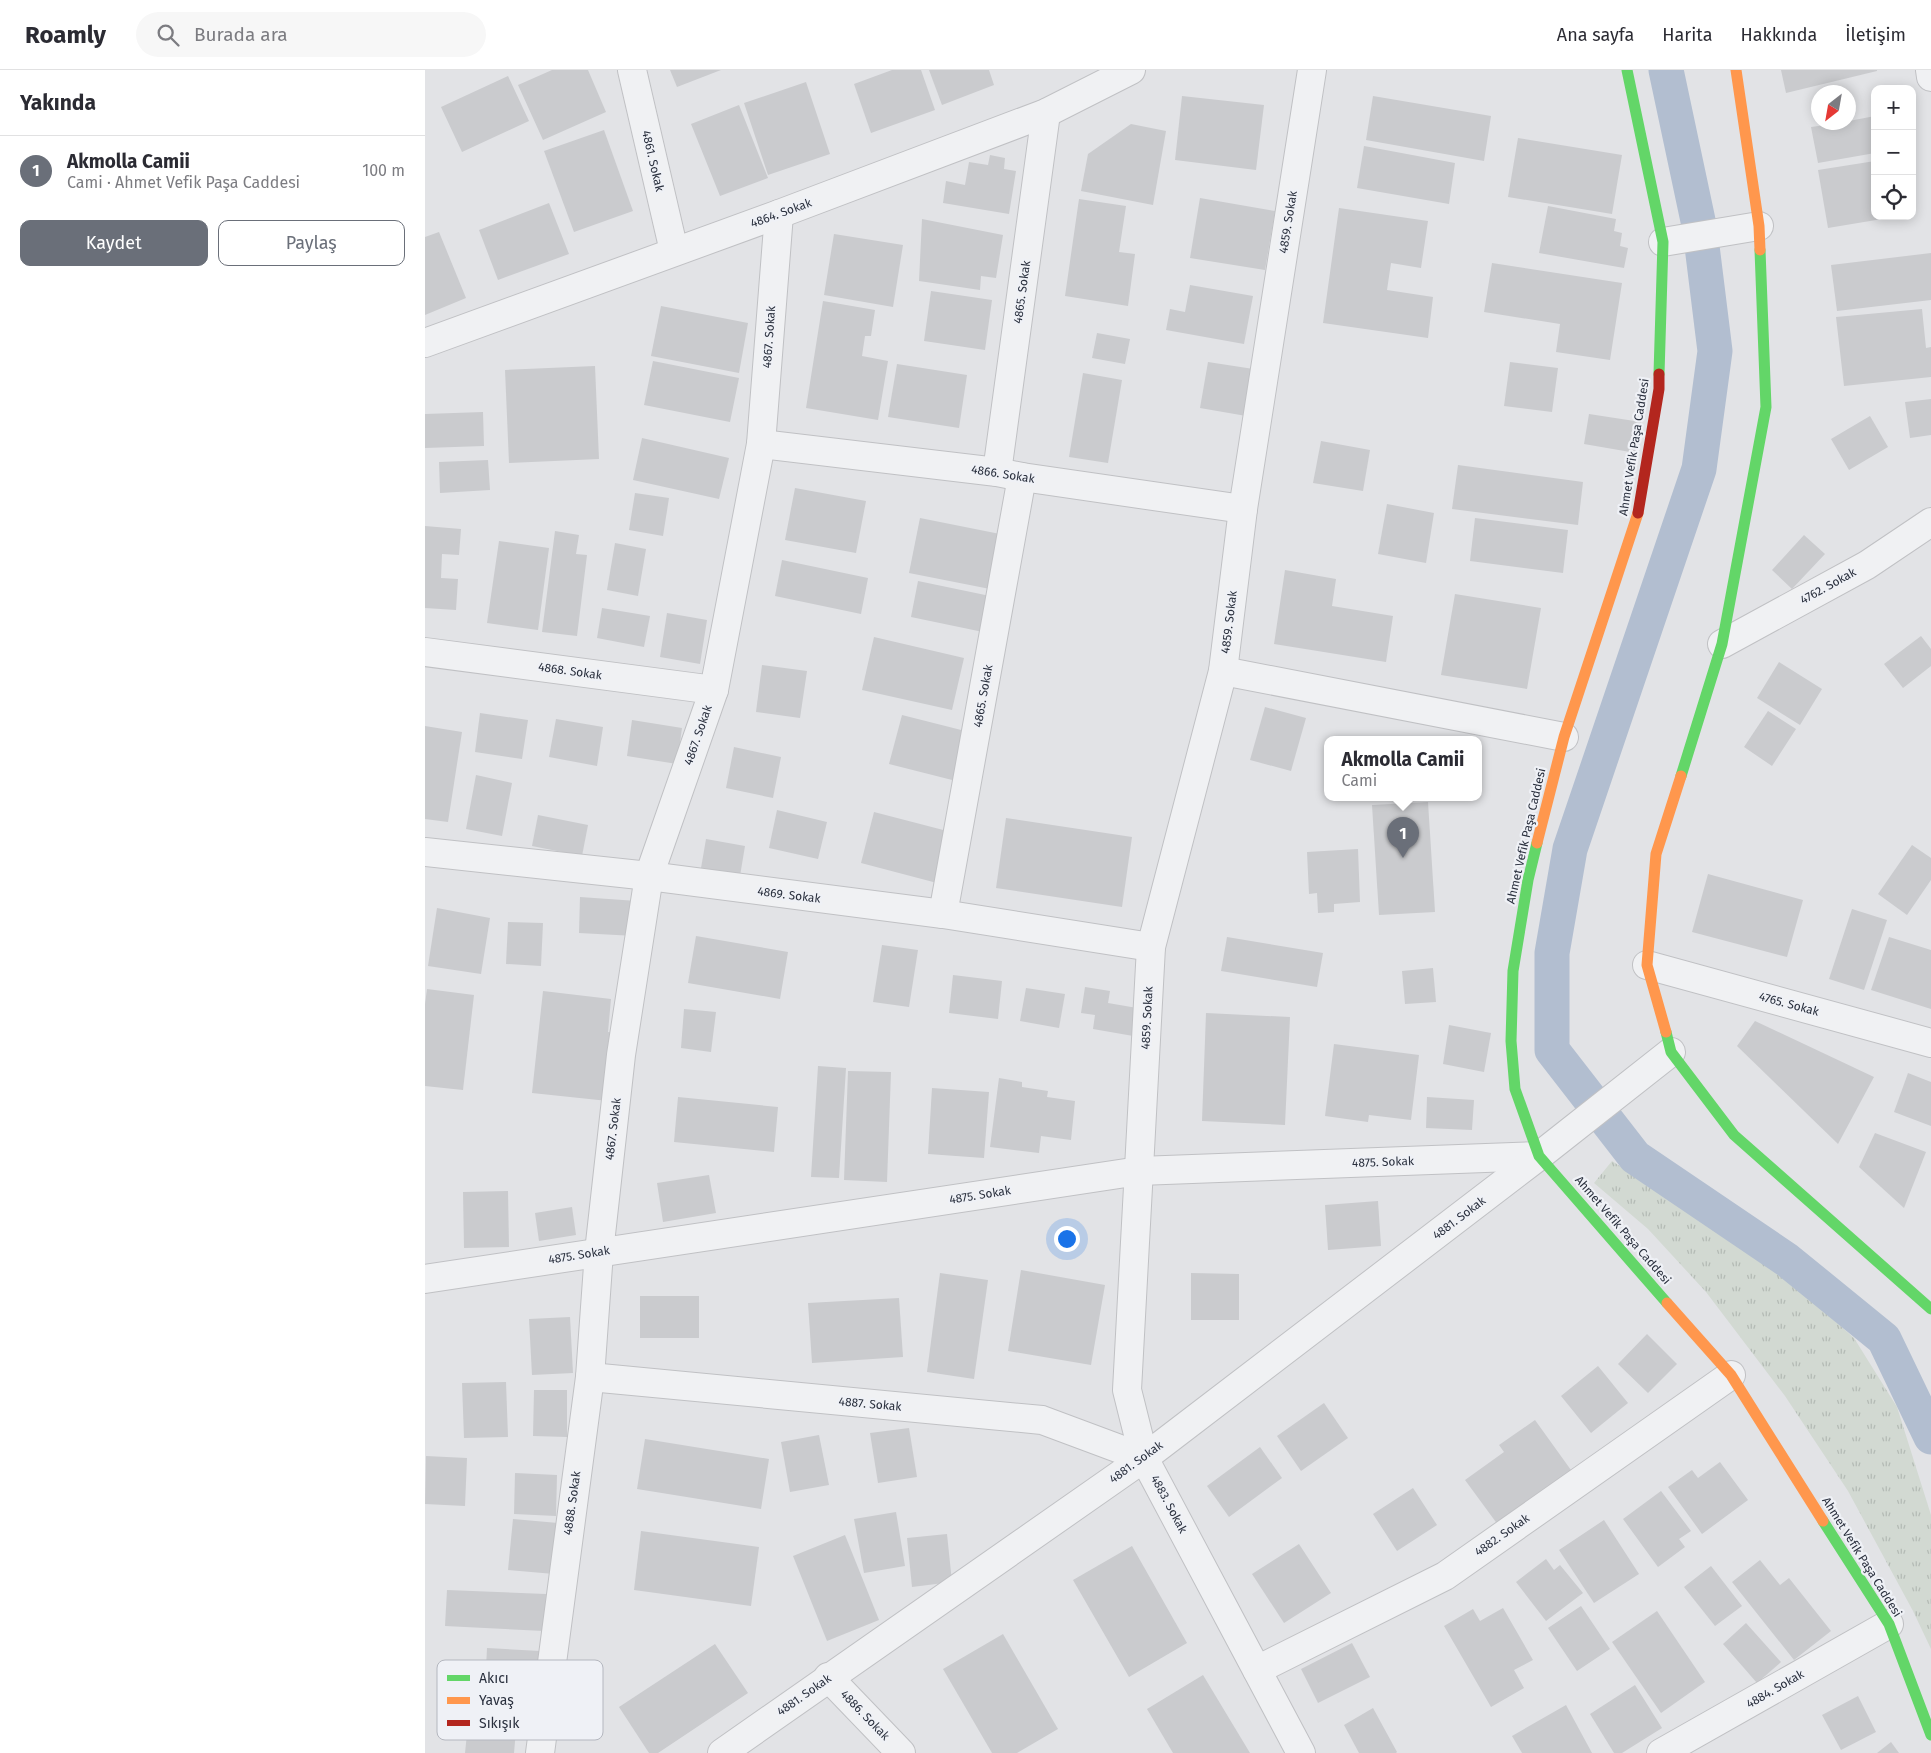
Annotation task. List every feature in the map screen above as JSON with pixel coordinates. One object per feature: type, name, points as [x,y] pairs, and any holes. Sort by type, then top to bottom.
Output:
[{"type":"street","name":"4861. Sokak","points":[[633,70],[674,251]]},
{"type":"street","name":"4864. Sokak","points":[[425,344],[779,214],[1046,113],[1131,70]]},
{"type":"street","name":"4859. Sokak","points":[[1139,1171],[1151,947],[1223,671],[1243,509],[1312,70]]},
{"type":"street","name":"Ahmet Vefik Paşa Caddesi","points":[[1625,70],[1675,240],[1659,389],[1637,518],[1564,737],[1528,880],[1513,971],[1511,1042],[1515,1089],[1539,1156],[1731,1375],[1889,1624],[1931,1735]]},
{"type":"street","points":[[1736,70],[1759,226],[1766,407],[1722,644],[1655,854],[1647,965],[1671,1052],[1734,1135],[1931,1309]]},
{"type":"street","points":[[1930,70],[1931,77]]},
{"type":"street","name":"4865. Sokak","points":[[943,914],[1010,474],[1046,113]]},
{"type":"street","name":"4867. Sokak","points":[[599,1252],[621,1054],[649,876],[714,690],[761,444],[779,214]]},
{"type":"street","points":[[1675,240],[1759,226]]},
{"type":"street","name":"4866. Sokak","points":[[761,444],[1010,474],[1243,509]]},
{"type":"street","name":"4762. Sokak","points":[[1722,644],[1867,565],[1931,522]]},
{"type":"street","name":"4868. Sokak","points":[[425,652],[714,690]]},
{"type":"street","points":[[1223,671],[1564,737]]},
{"type":"street","name":"4869. Sokak","points":[[425,852],[649,876],[943,914],[1151,947]]},
{"type":"street","name":"4765. Sokak","points":[[1647,965],[1931,1043]]},
{"type":"street","name":"4881. Sokak","points":[[722,1753],[1144,1458],[1539,1156],[1671,1052]]},
{"type":"street","name":"4875. Sokak","points":[[425,1280],[1139,1171],[1539,1156]]},
{"type":"street","name":"4883. Sokak","points":[[1139,1171],[1127,1390],[1144,1458],[1301,1753]]},
{"type":"street","name":"4888. Sokak","points":[[552,1660],[590,1377],[599,1252]]},
{"type":"street","name":"4882. Sokak","points":[[1257,1670],[1445,1576],[1731,1375]]},
{"type":"street","name":"4887. Sokak","points":[[590,1377],[1042,1420],[1144,1458]]},
{"type":"street","name":"4884. Sokak","points":[[1661,1753],[1889,1624]]},
{"type":"street","name":"4886. Sokak","points":[[828,1678],[901,1753]]},
{"type":"street","name":"4888. Sokak","points":[[540,1753],[542,1740]]},
{"type":"green space","points":[[1612,1161],[1773,1266],[1854,1338],[1897,1407],[1931,1515],[1931,1649],[1913,1611],[1848,1491],[1785,1396],[1706,1292],[1648,1229],[1594,1183]]},
{"type":"building","points":[[552,70],[588,70],[606,112],[543,140],[518,85]]},
{"type":"building","points":[[670,70],[721,70],[677,87]]},
{"type":"building","points":[[892,70],[921,70],[935,110],[871,133],[854,84]]},
{"type":"building","points":[[929,70],[989,70],[994,85],[942,105]]},
{"type":"building","points":[[1781,70],[1877,70],[1819,85],[1811,85],[1811,87],[1786,93]]},
{"type":"building","points":[[508,76],[529,121],[462,152],[441,107]]},
{"type":"building","points":[[806,82],[830,154],[768,175],[744,103]]},
{"type":"building","points":[[1182,96],[1264,105],[1256,170],[1175,160]]},
{"type":"building","points":[[1373,96],[1491,116],[1484,161],[1366,140]]},
{"type":"building","points":[[739,105],[768,178],[720,196],[691,124]]},
{"type":"building","points":[[1871,117],[1871,154],[1818,163],[1812,130],[1856,130],[1856,120]]},
{"type":"building","points":[[1131,124],[1166,131],[1153,205],[1081,191],[1088,154]]},
{"type":"building","points":[[604,130],[633,211],[574,232],[544,151]]},
{"type":"building","points":[[1518,138],[1622,155],[1612,214],[1508,197]]},
{"type":"building","points":[[1364,146],[1455,163],[1449,204],[1357,188]]},
{"type":"building","points":[[990,155],[1005,158],[1004,169],[1016,171],[1009,214],[943,203],[946,181],[965,185],[969,162],[988,165]]},
{"type":"building","points":[[1871,162],[1871,220],[1876,220],[1828,228],[1818,170]]},
{"type":"building","points":[[1200,198],[1275,211],[1265,270],[1190,258]]},
{"type":"building","points":[[1079,199],[1126,206],[1119,252],[1135,254],[1128,306],[1065,296]]},
{"type":"building","points":[[549,203],[569,254],[498,280],[479,230]]},
{"type":"building","points":[[1548,206],[1616,219],[1614,231],[1622,233],[1620,246],[1628,248],[1624,268],[1539,253]]},
{"type":"building","points":[[1339,208],[1428,221],[1421,268],[1391,263],[1387,290],[1433,297],[1428,338],[1323,323]]},
{"type":"building","points":[[922,219],[1003,235],[996,278],[981,276],[980,290],[919,281]]},
{"type":"building","points":[[439,232],[466,298],[425,315],[425,237]]},
{"type":"building","points":[[834,234],[903,245],[893,307],[824,295]]},
{"type":"building","points":[[1931,253],[1931,300],[1837,311],[1831,265]]},
{"type":"building","points":[[1492,263],[1622,283],[1610,360],[1556,352],[1560,324],[1484,312]]},
{"type":"building","points":[[1190,285],[1253,296],[1244,344],[1166,330],[1170,309],[1185,312]]},
{"type":"building","points":[[931,291],[992,300],[985,350],[924,341]]},
{"type":"building","points":[[823,301],[875,310],[871,336],[865,336],[862,356],[888,361],[878,420],[806,408]]},
{"type":"building","points":[[661,306],[748,323],[739,373],[651,356]]},
{"type":"building","points":[[1922,309],[1926,348],[1931,347],[1931,377],[1844,386],[1836,317]]},
{"type":"building","points":[[1097,333],[1130,339],[1125,364],[1092,358]]},
{"type":"building","points":[[653,361],[739,378],[730,422],[644,405]]},
{"type":"building","points":[[1208,362],[1260,370],[1252,417],[1200,408]]},
{"type":"building","points":[[1510,362],[1558,368],[1552,412],[1504,406]]},
{"type":"building","points":[[897,364],[967,375],[959,428],[888,417]]},
{"type":"building","points":[[595,366],[599,459],[509,463],[505,370]]},
{"type":"building","points":[[1083,373],[1122,380],[1108,463],[1069,457]]},
{"type":"building","points":[[1931,399],[1931,435],[1910,438],[1905,402]]},
{"type":"building","points":[[483,412],[484,446],[425,448],[425,414]]},
{"type":"building","points":[[1589,414],[1641,422],[1636,453],[1584,444]]},
{"type":"building","points":[[1870,416],[1888,447],[1849,470],[1831,439]]},
{"type":"building","points":[[642,438],[729,458],[719,499],[633,480]]},
{"type":"building","points":[[1321,441],[1370,450],[1363,491],[1313,483]]},
{"type":"building","points":[[488,460],[490,490],[440,493],[439,462]]},
{"type":"building","points":[[1458,465],[1583,482],[1578,525],[1452,509]]},
{"type":"building","points":[[795,488],[866,501],[856,553],[785,540]]},
{"type":"building","points":[[635,493],[669,498],[663,536],[629,530]]},
{"type":"building","points":[[1387,504],[1434,513],[1426,563],[1378,554]]},
{"type":"building","points":[[920,518],[1000,534],[990,589],[909,573]]},
{"type":"building","points":[[1475,518],[1568,530],[1563,573],[1470,561]]},
{"type":"building","points":[[425,526],[461,529],[459,555],[442,554],[441,578],[458,579],[456,610],[425,608]]},
{"type":"building","points":[[555,531],[579,535],[576,554],[587,555],[577,636],[542,632]]},
{"type":"building","points":[[1804,535],[1825,554],[1792,589],[1772,570]]},
{"type":"building","points":[[499,541],[549,548],[538,630],[487,623]]},
{"type":"building","points":[[615,543],[646,549],[638,596],[607,590]]},
{"type":"building","points":[[782,560],[868,578],[861,614],[775,596]]},
{"type":"building","points":[[1285,570],[1336,579],[1332,606],[1393,616],[1386,662],[1274,644]]},
{"type":"building","points":[[918,581],[990,596],[983,632],[911,617]]},
{"type":"building","points":[[1455,594],[1541,608],[1527,689],[1441,675]]},
{"type":"building","points":[[602,608],[650,616],[644,647],[597,638]]},
{"type":"building","points":[[667,613],[707,620],[700,664],[660,657]]},
{"type":"building","points":[[1921,636],[1931,649],[1931,666],[1903,688],[1884,664]]},
{"type":"building","points":[[874,637],[964,658],[952,710],[862,690]]},
{"type":"building","points":[[1779,662],[1822,689],[1800,725],[1757,698]]},
{"type":"building","points":[[762,665],[807,671],[800,718],[756,712]]},
{"type":"building","points":[[1265,707],[1306,718],[1291,771],[1250,760]]},
{"type":"building","points":[[1768,711],[1796,729],[1772,766],[1744,747]]},
{"type":"building","points":[[480,713],[528,720],[522,759],[475,752]]},
{"type":"building","points":[[902,715],[977,734],[964,783],[889,764]]},
{"type":"building","points":[[556,719],[603,727],[597,766],[549,757]]},
{"type":"building","points":[[632,720],[682,728],[677,764],[627,756]]},
{"type":"building","points":[[425,726],[462,732],[448,822],[425,819]]},
{"type":"building","points":[[734,747],[781,757],[773,798],[726,788]]},
{"type":"building","points":[[476,775],[512,783],[502,836],[466,829]]},
{"type":"building","points":[[1428,802],[1435,912],[1379,915],[1372,805]]},
{"type":"building","points":[[777,810],[827,822],[818,859],[769,848]]},
{"type":"building","points":[[874,812],[951,832],[937,883],[861,863]]},
{"type":"building","points":[[538,815],[588,825],[582,856],[532,846]]},
{"type":"building","points":[[1006,818],[1132,837],[1122,907],[996,888]]},
{"type":"building","points":[[706,839],[745,846],[739,882],[700,874]]},
{"type":"building","points":[[1912,845],[1931,858],[1931,880],[1907,915],[1878,894]]},
{"type":"building","points":[[1358,849],[1360,902],[1334,904],[1334,912],[1318,913],[1317,893],[1309,894],[1307,852]]},
{"type":"building","points":[[1708,874],[1803,900],[1787,957],[1692,932]]},
{"type":"building","points":[[580,897],[637,901],[635,936],[579,933]]},
{"type":"building","points":[[437,908],[490,918],[481,974],[428,966]]},
{"type":"building","points":[[1852,909],[1887,920],[1864,990],[1829,979]]},
{"type":"building","points":[[508,922],[543,923],[541,966],[506,964]]},
{"type":"building","points":[[696,936],[788,952],[780,999],[688,983]]},
{"type":"building","points":[[1227,937],[1323,953],[1317,987],[1221,971]]},
{"type":"building","points":[[1889,937],[1931,950],[1931,1009],[1871,990]]},
{"type":"building","points":[[882,945],[918,950],[909,1007],[873,1002]]},
{"type":"building","points":[[1433,968],[1436,1002],[1405,1004],[1402,971]]},
{"type":"building","points":[[953,975],[1002,981],[998,1019],[949,1013]]},
{"type":"building","points":[[1085,987],[1110,991],[1108,1003],[1143,1009],[1139,1037],[1093,1029],[1095,1015],[1081,1013]]},
{"type":"building","points":[[1026,988],[1065,994],[1059,1028],[1020,1021]]},
{"type":"building","points":[[427,989],[474,995],[463,1090],[425,1086],[425,1004]]},
{"type":"building","points":[[543,991],[611,999],[608,1032],[615,1033],[608,1101],[532,1093]]},
{"type":"building","points":[[684,1009],[716,1012],[711,1052],[681,1048]]},
{"type":"building","points":[[1206,1013],[1290,1017],[1285,1125],[1202,1121]]},
{"type":"building","points":[[1755,1021],[1874,1077],[1838,1144],[1737,1046]]},
{"type":"building","points":[[1449,1025],[1491,1033],[1484,1072],[1443,1064]]},
{"type":"building","points":[[1334,1044],[1419,1055],[1411,1120],[1369,1115],[1368,1122],[1325,1116]]},
{"type":"building","points":[[818,1066],[846,1068],[839,1178],[811,1177]]},
{"type":"building","points":[[848,1071],[891,1072],[887,1182],[844,1180]]},
{"type":"building","points":[[1908,1073],[1931,1082],[1931,1126],[1894,1112]]},
{"type":"building","points":[[999,1078],[1022,1082],[1022,1087],[1048,1091],[1047,1097],[1075,1101],[1071,1140],[1041,1136],[1039,1153],[990,1147]]},
{"type":"building","points":[[932,1088],[989,1092],[984,1158],[928,1154]]},
{"type":"building","points":[[678,1097],[778,1107],[774,1152],[674,1142]]},
{"type":"building","points":[[1427,1097],[1474,1100],[1472,1130],[1426,1128]]},
{"type":"building","points":[[1875,1133],[1926,1152],[1904,1208],[1859,1167]]},
{"type":"building","points":[[709,1175],[716,1213],[663,1222],[657,1183]]},
{"type":"building","points":[[508,1191],[509,1247],[464,1248],[463,1192]]},
{"type":"building","points":[[1378,1201],[1381,1246],[1328,1250],[1325,1205]]},
{"type":"building","points":[[572,1207],[576,1235],[539,1241],[535,1213]]},
{"type":"building","points":[[1021,1270],[1105,1285],[1091,1365],[1008,1351]]},
{"type":"building","points":[[940,1273],[988,1280],[974,1379],[927,1372]]},
{"type":"building","points":[[1191,1273],[1239,1274],[1239,1320],[1191,1320]]},
{"type":"building","points":[[640,1296],[699,1296],[699,1338],[640,1338]]},
{"type":"building","points":[[899,1298],[903,1357],[812,1363],[808,1303]]},
{"type":"building","points":[[570,1317],[573,1373],[532,1375],[529,1319]]},
{"type":"building","points":[[1647,1334],[1677,1364],[1648,1393],[1618,1364]]},
{"type":"building","points":[[1598,1366],[1628,1403],[1591,1433],[1561,1396]]},
{"type":"building","points":[[506,1382],[508,1437],[464,1438],[462,1383]]},
{"type":"building","points":[[534,1390],[567,1390],[567,1437],[533,1436]]},
{"type":"building","points":[[1324,1403],[1348,1438],[1301,1471],[1277,1436]]},
{"type":"building","points":[[1535,1420],[1576,1477],[1501,1529],[1465,1480],[1504,1452],[1499,1445]]},
{"type":"building","points":[[909,1428],[917,1477],[878,1483],[870,1433]]},
{"type":"building","points":[[819,1435],[829,1485],[790,1492],[781,1442]]},
{"type":"building","points":[[645,1439],[769,1459],[761,1509],[637,1489]]},
{"type":"building","points":[[1260,1447],[1282,1478],[1229,1517],[1207,1486]]},
{"type":"building","points":[[426,1456],[467,1458],[465,1506],[425,1504]]},
{"type":"building","points":[[1720,1462],[1748,1500],[1702,1534],[1668,1487],[1692,1470],[1698,1478]]},
{"type":"building","points":[[515,1473],[557,1475],[556,1516],[514,1514]]},
{"type":"building","points":[[1413,1488],[1437,1525],[1397,1551],[1373,1514]]},
{"type":"building","points":[[1661,1491],[1691,1531],[1679,1539],[1685,1547],[1658,1567],[1623,1519]]},
{"type":"building","points":[[896,1512],[905,1566],[864,1573],[854,1519]]},
{"type":"building","points":[[513,1519],[558,1523],[554,1574],[508,1570]]},
{"type":"building","points":[[1604,1520],[1639,1574],[1594,1603],[1559,1550]]},
{"type":"building","points":[[641,1531],[759,1547],[751,1606],[634,1590]]},
{"type":"building","points":[[947,1534],[952,1582],[912,1587],[907,1538]]},
{"type":"building","points":[[845,1535],[879,1620],[827,1641],[793,1556]]},
{"type":"building","points":[[1299,1544],[1331,1593],[1284,1623],[1252,1574]]},
{"type":"building","points":[[1132,1546],[1187,1643],[1129,1677],[1073,1580]]},
{"type":"building","points":[[1546,1559],[1554,1570],[1560,1565],[1583,1593],[1546,1621],[1516,1582]]},
{"type":"building","points":[[1760,1560],[1780,1585],[1789,1578],[1831,1631],[1794,1660],[1732,1582]]},
{"type":"building","points":[[1711,1566],[1742,1606],[1715,1626],[1684,1587]]},
{"type":"building","points":[[447,1590],[546,1594],[544,1631],[445,1626]]},
{"type":"building","points":[[1581,1606],[1610,1649],[1577,1671],[1548,1628]]},
{"type":"building","points":[[1503,1608],[1533,1660],[1514,1670],[1524,1688],[1491,1707],[1444,1626],[1473,1609],[1480,1621]]},
{"type":"building","points":[[1657,1611],[1705,1682],[1661,1713],[1612,1642]]},
{"type":"building","points":[[1746,1623],[1781,1662],[1757,1683],[1723,1644]]},
{"type":"building","points":[[1003,1634],[1058,1729],[1017,1753],[992,1753],[943,1669]]},
{"type":"building","points":[[1352,1643],[1370,1677],[1318,1703],[1301,1669]]},
{"type":"building","points":[[715,1644],[748,1693],[658,1753],[649,1753],[619,1707]]},
{"type":"building","points":[[487,1648],[540,1651],[540,1660],[486,1660]]},
{"type":"building","points":[[1203,1675],[1250,1753],[1173,1753],[1147,1709]]},
{"type":"building","points":[[1635,1685],[1662,1728],[1622,1753],[1614,1753],[1590,1714]]},
{"type":"building","points":[[1858,1696],[1876,1732],[1841,1750],[1822,1715]]},
{"type":"building","points":[[1566,1705],[1592,1753],[1522,1753],[1512,1736]]},
{"type":"building","points":[[1373,1708],[1396,1753],[1359,1753],[1344,1725]]},
{"type":"building","points":[[466,1740],[515,1740],[514,1753],[465,1753]]},
{"type":"building","points":[[1891,1742],[1899,1753],[1877,1753]]},
{"type":"waterway","points":[[1666,70],[1700,230],[1715,351],[1699,469],[1570,849],[1552,953],[1552,1050],[1635,1157],[1787,1260],[1884,1339],[1931,1437]]},
{"type":"traffic: fast","points":[[1627,70],[1663,242],[1659,374]]},
{"type":"traffic: fast","points":[[1681,776],[1722,644],[1766,407],[1760,250]]},
{"type":"traffic: fast","points":[[1537,843],[1528,880],[1513,971],[1511,1041],[1515,1089],[1539,1156],[1667,1303]]},
{"type":"traffic: fast","points":[[1666,1032],[1671,1052],[1734,1135],[1931,1309]]},
{"type":"traffic: fast","points":[[1823,1521],[1889,1624],[1931,1735]]},
{"type":"traffic: slow","points":[[1736,70],[1759,226],[1760,250]]},
{"type":"traffic: slow","points":[[1537,843],[1564,737],[1638,513]]},
{"type":"traffic: slow","points":[[1666,1032],[1647,965],[1656,854],[1681,776]]},
{"type":"traffic: slow","points":[[1667,1303],[1731,1375],[1823,1521]]},
{"type":"traffic: jam","points":[[1638,513],[1659,389],[1659,374]]},
{"type":"place","name":"Akmolla Camii","points":[[1403,858]]}]
